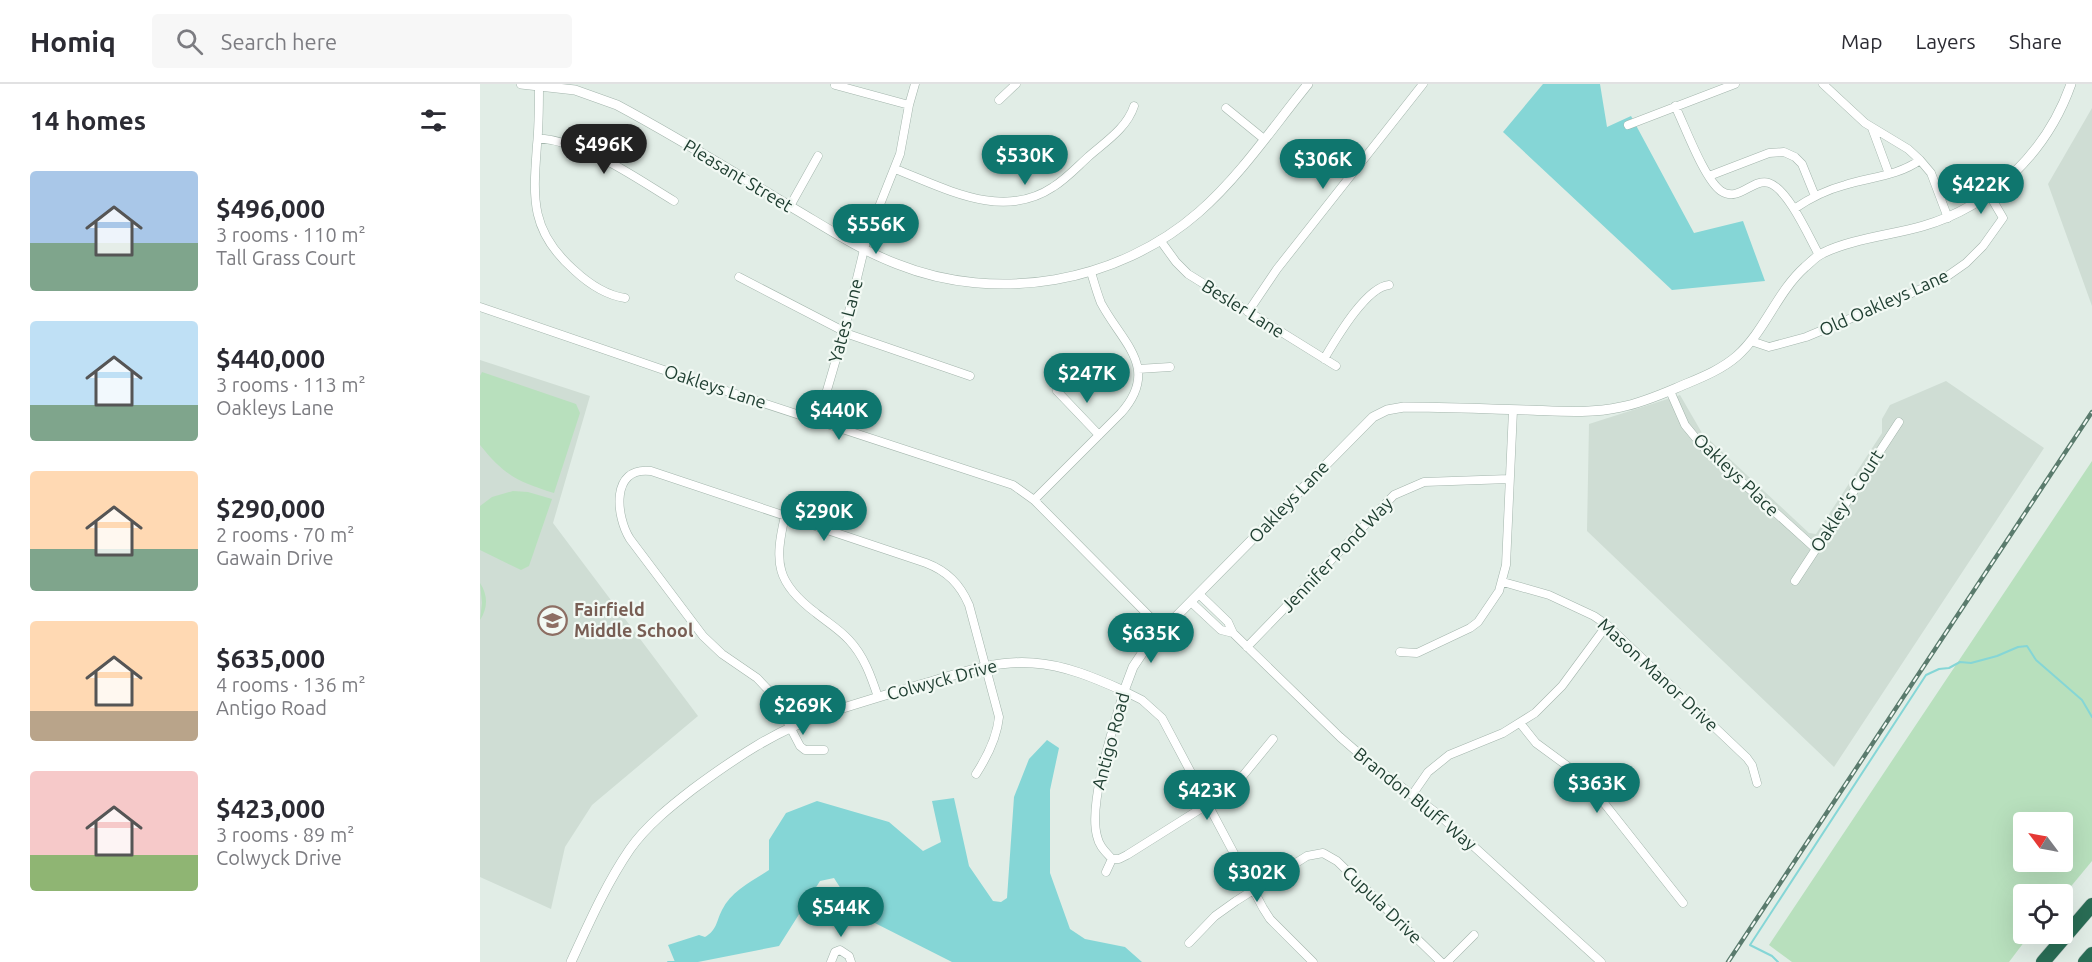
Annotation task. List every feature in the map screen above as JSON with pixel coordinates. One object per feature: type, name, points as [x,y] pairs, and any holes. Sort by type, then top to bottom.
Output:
[{"type":"highway","points":[[2043,962],[2092,905]]},
{"type":"highway","points":[[2085,962],[2092,954]]},
{"type":"street","name":"Pleasant Street","points":[[521,84],[575,90],[617,105],[864,249],[916,271],[963,281],[994,284],[1028,283],[1091,272],[1126,258],[1160,240],[1183,224],[1215,196],[1308,84]]},
{"type":"street","name":"Yates Lane","points":[[818,421],[844,332],[864,249],[900,154],[915,84]]},
{"type":"street","points":[[999,100],[1016,84]]},
{"type":"street","points":[[1248,312],[1276,269],[1423,84]]},
{"type":"street","points":[[1628,124],[1736,84]]},
{"type":"street","points":[[1823,84],[1858,118],[1908,149],[1920,160],[1931,173],[1948,218]]},
{"type":"street","name":"Oakleys Lane","points":[[480,307],[945,464],[1005,482],[1023,491],[1034,500],[1163,630],[1373,417],[1387,410],[1404,407],[1606,410],[1670,391],[1720,367],[1737,356],[1751,341],[1788,284],[1819,255],[1835,248],[1948,218],[1989,194],[2010,177],[2038,146],[2059,113],[2070,84]]},
{"type":"street","points":[[835,85],[909,105]]},
{"type":"street","points":[[540,86],[534,202],[539,221],[548,242],[562,260],[605,293],[626,298]]},
{"type":"street","points":[[895,169],[979,200],[1001,203],[1024,200],[1045,192],[1062,181],[1128,120],[1134,106]]},
{"type":"street","points":[[1675,106],[1709,176],[1722,191],[1730,195],[1740,193],[1758,183],[1771,184],[1794,208],[1819,255]]},
{"type":"street","points":[[1226,108],[1264,139]]},
{"type":"street","points":[[1872,128],[1889,174]]},
{"type":"street","points":[[538,138],[566,143],[588,152],[674,201]]},
{"type":"street","points":[[1709,176],[1769,153],[1784,152],[1795,157],[1802,164],[1815,196]]},
{"type":"street","points":[[790,206],[818,156]]},
{"type":"street","points":[[1794,208],[1815,196],[1910,167],[1920,160]]},
{"type":"street","name":"Old Oakleys Lane","points":[[1751,341],[1769,347],[1806,337],[1890,303],[1959,269],[1975,255],[2003,218],[1989,194]]},
{"type":"street","name":"Besler Lane","points":[[1160,240],[1188,274],[1336,366]]},
{"type":"street","points":[[1034,500],[1130,403],[1137,385],[1138,369],[1133,353],[1101,303],[1091,272]]},
{"type":"street","points":[[739,277],[861,340],[970,376]]},
{"type":"street","points":[[1324,359],[1368,298],[1383,286],[1389,285]]},
{"type":"street","points":[[1138,369],[1170,367]]},
{"type":"street","points":[[1057,391],[1099,435]]},
{"type":"street","name":"Oakleys Place","points":[[1670,391],[1685,425],[1704,448],[1816,549]]},
{"type":"street","points":[[1400,652],[1417,653],[1470,628],[1478,622],[1503,582],[1506,565],[1513,410]]},
{"type":"street","name":"Oakley's Court","points":[[1795,581],[1899,422]]},
{"type":"street","points":[[824,750],[805,750],[800,747],[781,706],[766,686],[722,654],[692,623],[627,534],[621,522],[619,503],[621,487],[625,480],[635,472],[645,470],[926,563],[944,572],[958,585],[969,605],[999,717],[998,726],[986,757],[976,774]]},
{"type":"street","name":"Jennifer Pond Way","points":[[1247,647],[1394,495],[1424,482],[1509,480]]},
{"type":"street","points":[[785,516],[778,549],[781,570],[787,585],[798,599],[836,628],[857,650],[870,672],[878,697]]},
{"type":"street","name":"Mason Manor Drive","points":[[1503,582],[1549,595],[1578,607],[1607,625],[1747,758],[1752,765],[1757,783]]},
{"type":"street","name":"Brandon Bluff Way","points":[[1199,594],[1228,622],[1233,633],[1348,744],[1438,814],[1601,962]]},
{"type":"street","name":"Brandon Bluff Way","points":[[1191,602],[1221,630],[1233,633]]},
{"type":"street","points":[[1412,795],[1428,772],[1442,760],[1457,751],[1503,733],[1545,704],[1562,686],[1607,625]]},
{"type":"street","name":"Antigo Road","points":[[1112,859],[1096,836],[1094,815],[1098,790],[1129,676],[1138,658],[1163,630]]},
{"type":"street","name":"Colwyck Drive","points":[[571,962],[609,881],[631,847],[673,805],[741,754],[791,727],[824,714],[986,667],[1021,662],[1059,666],[1076,671],[1142,700],[1162,718],[1270,919],[1313,962]]},
{"type":"street","points":[[1520,723],[1536,743],[1590,784],[1683,903]]},
{"type":"street","points":[[1106,872],[1112,859],[1119,859],[1127,855],[1223,796],[1240,781],[1273,740]]},
{"type":"street","name":"Cupula Drive","points":[[1253,890],[1307,856],[1320,853],[1330,855],[1441,962]]},
{"type":"street","points":[[1189,943],[1215,916],[1253,890]]},
{"type":"street","points":[[1447,962],[1474,935]]},
{"type":"street","points":[[831,962],[835,952],[840,950],[849,956],[851,962]]},
{"type":"shaded area","points":[[2092,108],[2092,306],[2048,184]]},
{"type":"shaded area","name":"Fairfield Middle School","points":[[480,360],[590,396],[553,523],[698,716],[592,805],[565,847],[551,909],[480,877]]},
{"type":"shaded area","points":[[1946,381],[2044,448],[1834,767],[1587,531],[1589,424],[1680,395],[1702,433],[1809,533],[1816,534],[1882,433],[1882,419],[1890,405]]},
{"type":"green space","points":[[482,372],[576,404],[580,413],[554,493],[512,476],[497,464],[480,445],[480,376]]},
{"type":"green space","points":[[2092,461],[2092,861],[2073,884],[2013,884],[2013,944],[2023,944],[2009,962],[1792,962],[1769,945]]},
{"type":"green space","points":[[513,491],[528,492],[552,499],[529,566],[521,570],[480,550],[480,506],[492,497]]},
{"type":"green space","points":[[480,583],[486,602],[480,620],[482,603]]},
{"type":"water","points":[[1543,84],[1600,84],[1607,127],[1631,116],[1694,233],[1743,221],[1765,281],[1672,290],[1503,132]]},
{"type":"water","points":[[1047,740],[1059,748],[1050,790],[1050,873],[1070,929],[1085,939],[1125,947],[1142,962],[952,962],[857,914],[834,878],[820,881],[779,946],[698,962],[675,962],[668,945],[699,935],[705,937],[712,932],[731,897],[769,870],[769,840],[786,813],[817,801],[889,822],[923,851],[941,842],[932,801],[954,798],[969,866],[993,901],[1001,902],[1007,898],[1014,797],[1029,759]]},
{"type":"waterway","points":[[1778,962],[1772,956],[1750,945],[1926,675],[1960,662],[1971,663],[2027,646],[2036,660],[2082,700],[2092,717]]},
{"type":"waterway","points":[[668,962],[675,962]]},
{"type":"railway","points":[[1728,962],[2092,412]]},
{"type":"place","name":"Fairfield Middle School","points":[[553,620]]}]
